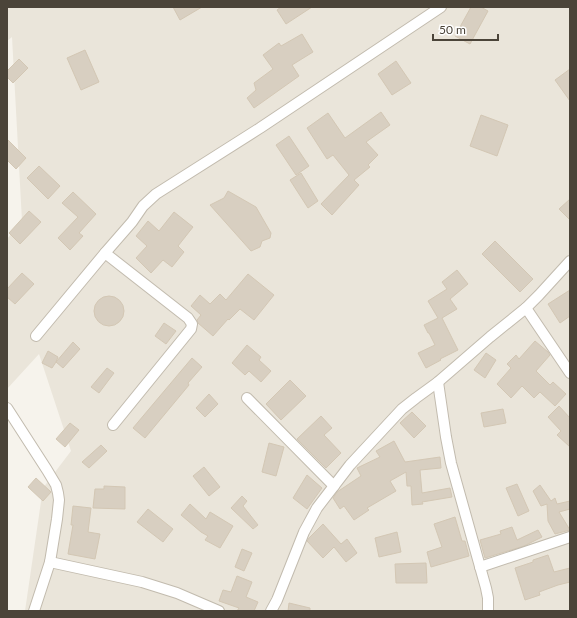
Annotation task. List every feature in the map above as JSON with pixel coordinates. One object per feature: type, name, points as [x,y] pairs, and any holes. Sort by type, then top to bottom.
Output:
[{"type":"street","points":[[36,336],[104,253],[132,222],[143,206],[156,194],[260,128],[441,7]]},
{"type":"street","points":[[104,253],[188,318],[192,324],[191,329],[113,426]]},
{"type":"street","points":[[271,611],[304,532],[317,508],[350,465],[402,410],[438,382],[526,308],[570,261]]},
{"type":"street","points":[[526,308],[570,373]]},
{"type":"street","points":[[438,382],[446,437],[488,598],[488,611]]},
{"type":"street","points":[[247,398],[334,486]]},
{"type":"street","points":[[7,408],[47,470],[58,492],[59,500],[57,519],[50,562],[34,611]]},
{"type":"street","points":[[480,567],[570,537]]},
{"type":"street","points":[[50,562],[142,582],[177,593],[219,611]]},
{"type":"shaded area","points":[[7,7],[570,7],[570,611],[25,611],[43,488],[71,451],[39,354],[7,389],[7,239],[22,221],[12,37],[7,41]]},
{"type":"building","points":[[173,7],[202,7],[180,20]]},
{"type":"building","points":[[281,7],[312,7],[286,24],[277,10]]},
{"type":"building","points":[[471,7],[481,7],[488,11],[470,44],[455,36]]},
{"type":"building","points":[[302,34],[313,52],[292,65],[299,76],[254,108],[247,98],[256,90],[254,83],[273,69],[263,55],[279,43],[281,46]]},
{"type":"building","points":[[85,50],[99,82],[81,90],[67,58]]},
{"type":"building","points":[[19,59],[28,68],[13,83],[7,77],[7,71]]},
{"type":"building","points":[[396,61],[411,83],[392,95],[378,74]]},
{"type":"building","points":[[570,69],[570,101],[555,80]]},
{"type":"building","points":[[381,112],[390,125],[366,142],[378,155],[368,165],[370,167],[354,180],[359,185],[332,215],[321,204],[349,175],[333,155],[327,159],[307,128],[328,113],[345,138]]},
{"type":"building","points":[[481,115],[508,125],[497,156],[470,146]]},
{"type":"building","points":[[289,136],[309,166],[296,175],[276,145]]},
{"type":"building","points":[[7,139],[26,158],[16,169],[7,160]]},
{"type":"building","points":[[39,166],[60,186],[48,199],[27,178]]},
{"type":"building","points":[[301,173],[318,201],[308,208],[290,180]]},
{"type":"building","points":[[228,191],[256,207],[271,233],[270,238],[262,241],[260,247],[251,251],[210,205],[224,198]]},
{"type":"building","points":[[73,192],[96,214],[79,233],[83,236],[70,250],[58,238],[78,217],[62,203]]},
{"type":"building","points":[[570,199],[570,220],[559,209]]},
{"type":"building","points":[[29,211],[41,222],[20,244],[9,233]]},
{"type":"building","points":[[174,212],[193,227],[178,246],[184,252],[172,267],[163,260],[151,273],[136,258],[147,246],[136,236],[148,221],[159,231]]},
{"type":"building","points":[[495,241],[533,279],[520,292],[482,254]]},
{"type":"building","points":[[457,270],[468,284],[450,299],[457,309],[442,318],[458,350],[426,368],[418,353],[435,345],[424,325],[438,318],[428,301],[447,289],[442,282]]},
{"type":"building","points":[[22,273],[34,284],[15,304],[7,297],[7,289]]},
{"type":"building","points":[[248,274],[274,295],[254,320],[240,309],[229,320],[228,319],[213,336],[198,323],[197,320],[201,315],[191,306],[200,295],[210,304],[220,294],[226,300]]},
{"type":"building","points":[[570,290],[570,316],[560,323],[548,304]]},
{"type":"building","points":[[109,296],[120,300],[124,311],[120,322],[109,326],[98,322],[94,311],[98,300]]},
{"type":"building","points":[[164,323],[176,331],[166,344],[155,336]]},
{"type":"building","points":[[535,341],[550,355],[536,371],[550,385],[553,382],[566,394],[555,406],[540,392],[534,398],[522,386],[511,398],[497,384],[511,368],[507,364],[516,355],[519,359]]},
{"type":"building","points":[[73,342],[80,349],[63,368],[56,362]]},
{"type":"building","points":[[247,345],[261,357],[259,360],[271,371],[261,382],[249,371],[245,375],[232,363]]},
{"type":"building","points":[[48,351],[58,357],[52,368],[42,363]]},
{"type":"building","points":[[486,353],[496,360],[485,378],[474,370]]},
{"type":"building","points":[[192,358],[202,367],[145,438],[133,428]]},
{"type":"building","points":[[107,368],[114,373],[99,393],[91,387]]},
{"type":"building","points":[[290,380],[306,396],[281,420],[266,404]]},
{"type":"building","points":[[209,394],[218,404],[205,417],[196,408]]},
{"type":"building","points":[[559,406],[570,418],[570,447],[557,435],[561,431],[548,417]]},
{"type":"building","points":[[503,409],[506,423],[484,427],[481,413]]},
{"type":"building","points":[[412,412],[426,426],[414,438],[400,423]]},
{"type":"building","points":[[321,416],[332,428],[324,435],[341,453],[326,468],[297,439]]},
{"type":"building","points":[[70,423],[79,430],[65,447],[56,439]]},
{"type":"building","points":[[394,441],[405,462],[440,457],[441,468],[420,470],[422,493],[450,488],[452,497],[412,505],[411,486],[407,486],[406,472],[390,481],[396,491],[367,508],[369,510],[354,520],[344,506],[340,509],[333,498],[337,492],[361,476],[357,468],[380,457],[376,451]]},
{"type":"building","points":[[269,443],[284,447],[276,476],[262,472]]},
{"type":"building","points":[[101,445],[107,451],[89,468],[82,462]]},
{"type":"building","points":[[204,467],[220,487],[209,496],[193,476]]},
{"type":"building","points":[[307,475],[322,488],[307,509],[293,498]]},
{"type":"building","points":[[36,478],[51,492],[43,501],[28,487]]},
{"type":"building","points":[[517,484],[529,511],[518,516],[506,488]]},
{"type":"building","points":[[540,485],[551,501],[555,498],[557,504],[570,501],[570,509],[559,512],[570,530],[555,534],[548,521],[547,504],[541,506],[533,491]]},
{"type":"building","points":[[104,486],[125,487],[125,509],[93,508],[95,489],[104,489]]},
{"type":"building","points":[[242,496],[247,501],[243,506],[258,525],[253,529],[231,508]]},
{"type":"building","points":[[190,504],[206,519],[210,512],[233,526],[220,548],[205,540],[208,536],[181,515]]},
{"type":"building","points":[[73,506],[91,508],[88,532],[100,534],[95,559],[68,554],[73,525],[71,525]]},
{"type":"building","points":[[148,509],[173,529],[163,542],[137,522]]},
{"type":"building","points":[[455,517],[462,541],[465,541],[469,556],[431,567],[427,552],[442,547],[434,524]]},
{"type":"building","points":[[323,524],[341,544],[347,539],[357,553],[346,562],[334,547],[323,558],[307,541]]},
{"type":"building","points":[[512,527],[517,540],[538,530],[542,537],[524,546],[485,558],[480,540],[501,534],[500,531]]},
{"type":"building","points":[[397,532],[401,552],[379,557],[375,538]]},
{"type":"building","points":[[242,549],[252,553],[244,571],[235,567]]},
{"type":"building","points":[[548,555],[554,572],[570,568],[570,582],[539,592],[540,595],[525,600],[515,568]]},
{"type":"building","points":[[426,563],[427,583],[396,583],[395,564]]},
{"type":"building","points":[[237,576],[252,582],[246,597],[258,602],[254,611],[237,611],[239,608],[219,601],[223,590],[231,592]]},
{"type":"building","points":[[289,603],[310,608],[310,611],[288,611]]}]
